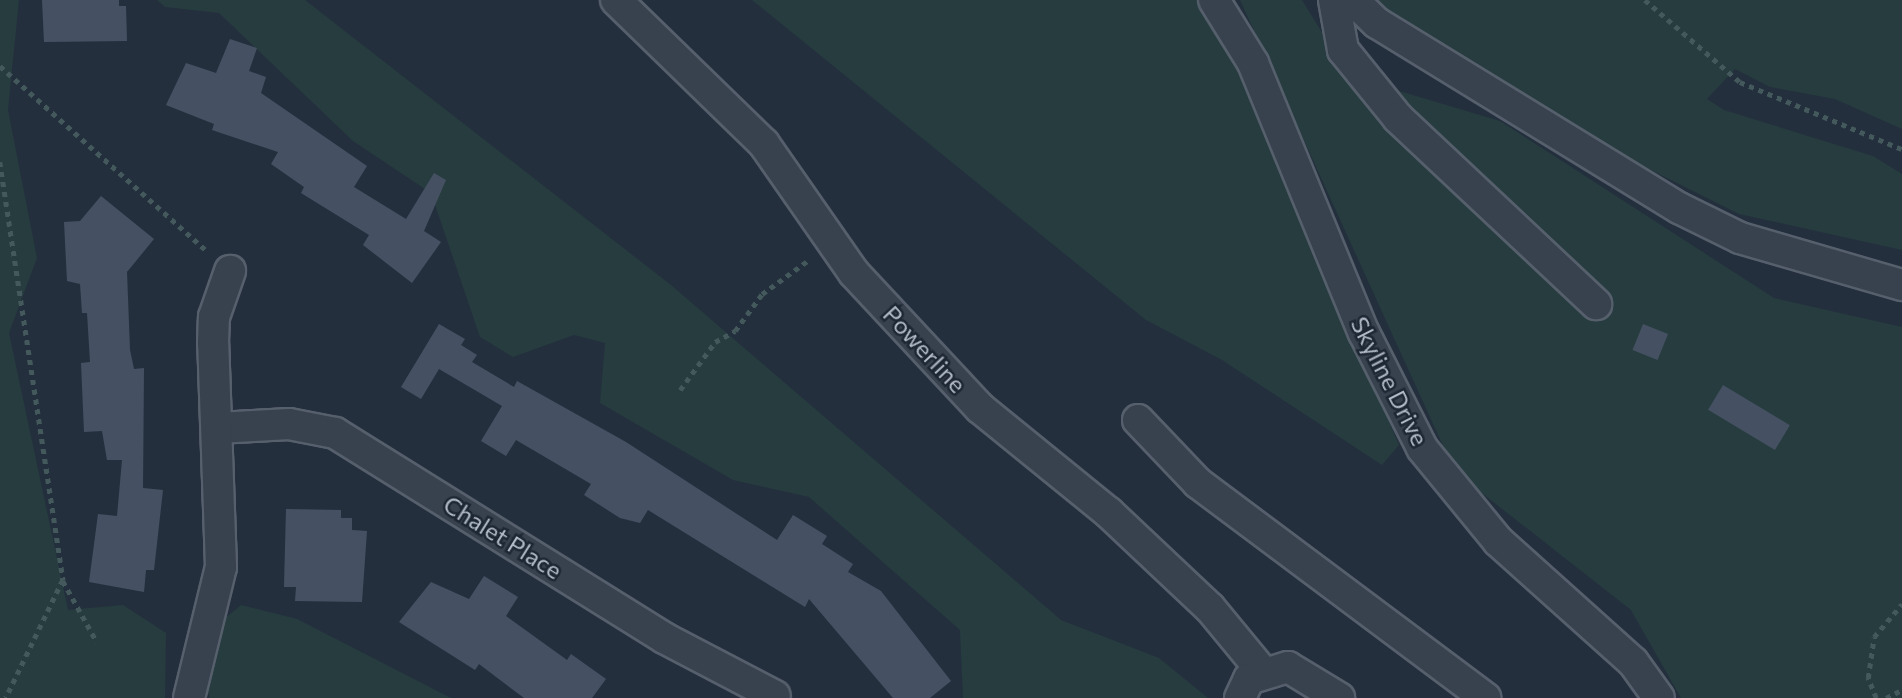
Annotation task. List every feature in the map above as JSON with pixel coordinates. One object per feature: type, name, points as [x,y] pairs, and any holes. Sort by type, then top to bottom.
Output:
[{"type":"street","name":"Powerline","points":[[616,0],[764,144],[838,250],[980,408],[1108,512],[1210,608],[1262,671]]},
{"type":"street","name":"Skyline Drive","points":[[1214,0],[1253,63],[1364,333],[1422,448],[1498,541],[1633,662],[1659,698]]},
{"type":"street","points":[[1335,0],[1343,50],[1398,118],[1596,304]]},
{"type":"street","points":[[1353,0],[1377,23],[1679,208],[1740,238],[1902,285]]},
{"type":"street","points":[[189,698],[221,567],[214,317],[230,271]]},
{"type":"street","points":[[1138,420],[1198,483],[1485,698]]},
{"type":"street","name":"Chalet Place","points":[[218,428],[289,424],[335,433],[664,638],[775,696]]},
{"type":"street","points":[[1240,698],[1249,679],[1262,671],[1301,671],[1339,698]]},
{"type":"path","points":[[1645,0],[1740,82],[1902,149]]},
{"type":"path","points":[[0,66],[230,271]]},
{"type":"path","points":[[0,162],[63,580],[97,642]]},
{"type":"path","points":[[680,390],[715,342],[736,331],[762,295],[810,259],[838,250]]},
{"type":"path","points":[[5,698],[63,580]]},
{"type":"path","points":[[1876,698],[1867,678],[1874,636],[1902,604]]},
{"type":"path","points":[[1886,698],[1902,690]]},
{"type":"green space","points":[[0,0],[19,0],[8,110],[37,258],[9,333],[68,610],[123,605],[166,633],[165,698],[0,698]]},
{"type":"green space","points":[[157,0],[305,0],[671,285],[1061,620],[1159,658],[1208,698],[963,698],[960,630],[809,497],[733,480],[600,403],[605,343],[574,335],[513,357],[480,337],[431,193],[353,141],[219,13],[165,7]]},
{"type":"green space","points":[[752,0],[1200,0],[1239,72],[1399,445],[1382,465],[1222,360],[1146,320]]},
{"type":"green space","points":[[1240,0],[1302,0],[1349,76],[1500,121],[1774,298],[1902,327],[1902,698],[1681,698],[1631,610],[1455,472]]},
{"type":"green space","points":[[1372,0],[1902,0],[1902,129],[1835,99],[1770,87],[1735,69],[1707,99],[1724,110],[1873,156],[1902,174],[1902,250],[1739,214],[1497,93]]},
{"type":"green space","points":[[241,605],[297,619],[451,698],[210,698],[190,647]]},
{"type":"building","points":[[42,0],[119,0],[119,6],[126,6],[127,41],[44,42]]},
{"type":"building","points":[[230,39],[257,48],[249,71],[266,77],[261,93],[367,166],[354,187],[406,219],[434,173],[446,180],[424,231],[441,242],[412,283],[363,245],[369,235],[301,193],[304,187],[271,164],[278,152],[212,130],[214,124],[166,105],[186,63],[216,73]]},
{"type":"building","points":[[101,196],[154,239],[127,272],[130,350],[134,369],[144,368],[143,488],[163,490],[154,570],[146,570],[144,592],[89,582],[98,514],[117,516],[122,460],[107,460],[102,431],[84,432],[81,363],[90,362],[87,313],[82,313],[80,284],[67,281],[64,222],[80,221]]},
{"type":"building","points":[[439,324],[465,339],[461,345],[477,355],[472,362],[514,387],[517,381],[626,442],[777,540],[793,515],[827,536],[822,544],[853,564],[848,572],[881,591],[951,681],[930,698],[893,698],[809,599],[805,607],[648,510],[640,523],[620,518],[584,495],[591,484],[516,440],[506,456],[481,441],[502,406],[439,369],[421,399],[401,387]]},
{"type":"building","points":[[1643,324],[1668,334],[1658,360],[1633,350]]},
{"type":"building","points":[[1723,385],[1790,425],[1775,450],[1708,410]]},
{"type":"building","points":[[286,509],[341,510],[341,518],[352,518],[352,530],[367,531],[362,602],[295,601],[296,587],[284,587]]},
{"type":"building","points":[[484,576],[518,597],[506,616],[567,660],[571,654],[606,679],[592,698],[524,698],[479,664],[475,670],[399,622],[431,582],[469,599]]}]
